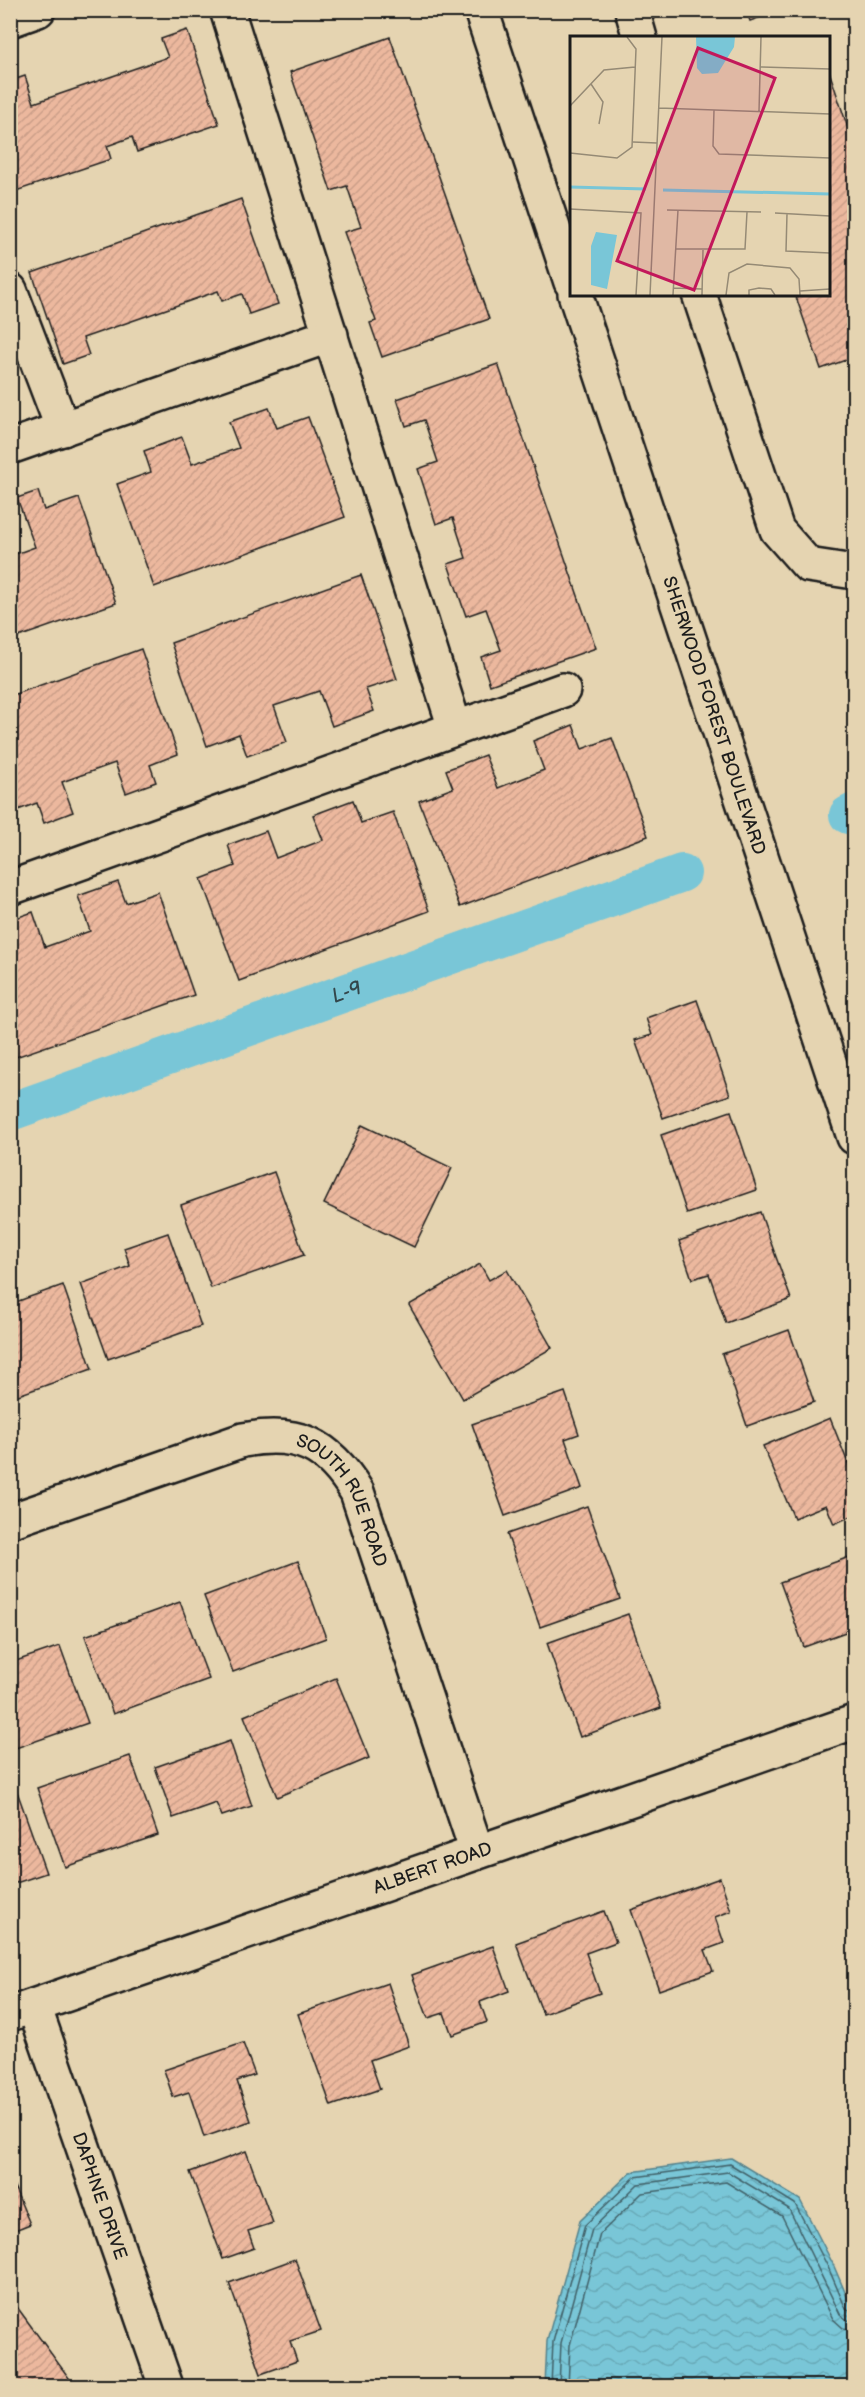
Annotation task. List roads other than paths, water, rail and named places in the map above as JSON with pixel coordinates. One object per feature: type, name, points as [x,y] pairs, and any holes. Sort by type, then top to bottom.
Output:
[{"type":"street","points":[[10,20],[38,10]]},
{"type":"street","points":[[227,10],[455,728]]},
{"type":"street","points":[[482,10],[570,279]]},
{"type":"street","points":[[632,10],[639,36]]},
{"type":"street","points":[[10,290],[63,429]]},
{"type":"street","name":"SHERWOOD FOREST BOULEVARD","points":[[576,296],[855,1137]]},
{"type":"street","points":[[700,296],[777,530],[808,565],[855,572]]},
{"type":"street","points":[[10,447],[331,335]]},
{"type":"street","points":[[10,888],[563,690]]},
{"type":"street","name":"SOUTH RUE ROAD","points":[[10,1521],[243,1440],[269,1436],[297,1438],[322,1449],[343,1468],[357,1492],[477,1852]]},
{"type":"street","name":"ALBERT ROAD","points":[[22,2010],[855,1722]]},
{"type":"street","name":"DAPHNE DRIVE","points":[[22,2010],[166,2386]]},
{"type":"water","points":[[731,2158],[800,2200],[833,2264],[854,2313],[854,2386],[545,2386],[547,2341],[580,2221],[631,2172]]},
{"type":"waterway","name":"L-9","points":[[848,815],[854,812]]},
{"type":"waterway","name":"L-9","points":[[10,1112],[682,873]]}]
